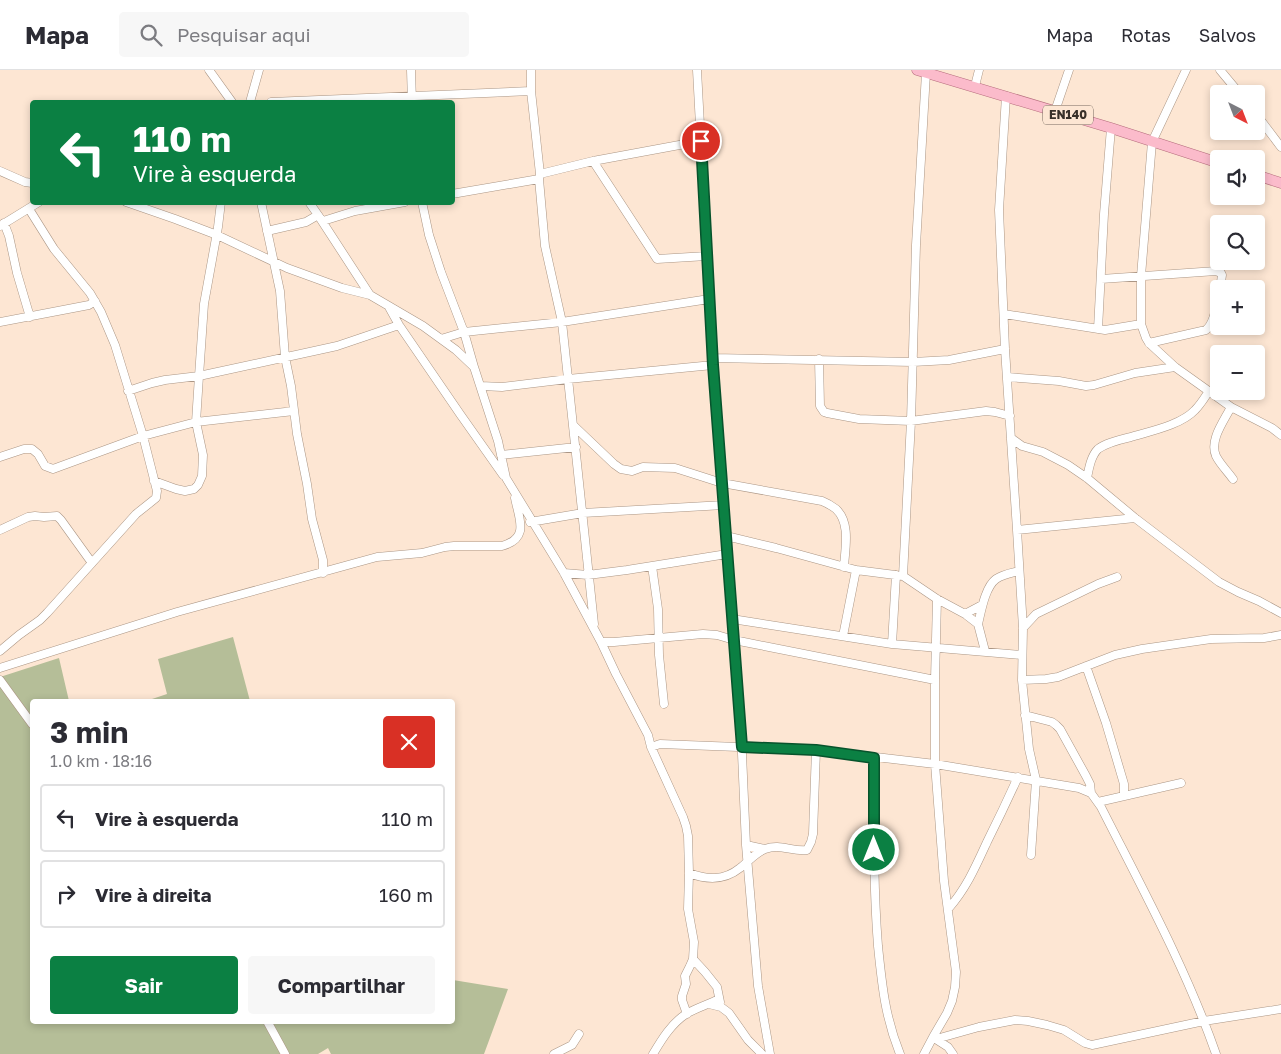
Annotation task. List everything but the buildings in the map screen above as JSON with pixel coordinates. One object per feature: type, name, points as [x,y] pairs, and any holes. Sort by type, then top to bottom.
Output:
[{"type":"main road","name":"EN140","points":[[922,71],[1111,128],[1210,161]]},
{"type":"main road","points":[[1265,179],[1281,183]]},
{"type":"street","points":[[209,70],[231,100]]},
{"type":"street","points":[[251,100],[259,70]]},
{"type":"street","points":[[411,70],[412,99]]},
{"type":"street","points":[[531,70],[531,91],[545,246],[562,322],[595,630]]},
{"type":"street","points":[[697,70],[713,362],[742,747],[747,861],[758,986],[770,1054]]},
{"type":"street","points":[[975,86],[979,70]]},
{"type":"street","points":[[1055,111],[1069,70]]},
{"type":"street","points":[[1186,70],[1152,142],[1141,276],[1141,324],[1149,343],[1175,367],[1231,407],[1272,428],[1281,435]]},
{"type":"street","points":[[1220,70],[1232,85]]},
{"type":"street","points":[[892,644],[900,575],[912,420],[922,71]]},
{"type":"street","points":[[365,100],[412,99],[531,91]]},
{"type":"street","points":[[1006,96],[999,210],[1005,349],[1023,628],[1022,680],[1029,749],[1036,780],[1031,855]]},
{"type":"street","points":[[1265,126],[1281,147]]},
{"type":"street","points":[[1098,329],[1111,128]]},
{"type":"street","points":[[455,193],[539,176],[593,161],[701,141]]},
{"type":"street","points":[[593,161],[657,258],[707,256]]},
{"type":"street","points":[[0,171],[30,183]]},
{"type":"street","points":[[30,316],[17,273],[9,236],[2,225],[35,205]]},
{"type":"street","points":[[135,205],[217,235],[287,268],[342,288],[370,295],[423,326],[456,350],[474,367]]},
{"type":"street","points":[[154,481],[185,491],[194,489],[202,476],[203,455],[196,422],[199,376],[204,304],[221,205]]},
{"type":"street","points":[[262,205],[280,291],[285,357],[297,434],[323,573]]},
{"type":"street","points":[[311,205],[370,295]]},
{"type":"street","points":[[267,231],[320,218],[389,205]]},
{"type":"street","points":[[423,205],[429,235],[441,272],[464,332],[492,418],[506,478]]},
{"type":"street","points":[[0,650],[40,620],[136,514],[156,498],[157,492],[143,436],[115,345],[100,312],[54,249],[29,209]]},
{"type":"street","points":[[1102,279],[1216,271],[1222,273],[1221,280]]},
{"type":"street","points":[[441,339],[464,332],[562,322],[710,298]]},
{"type":"street","points":[[0,322],[92,303]]},
{"type":"street","points":[[388,305],[399,325],[506,478],[564,574],[595,630],[648,735],[651,747],[683,817],[686,826],[689,872],[688,909],[694,942],[693,958],[685,976],[686,984],[682,996],[687,1014]]},
{"type":"street","points":[[1004,314],[1105,330],[1141,324]]},
{"type":"street","points":[[128,390],[166,380],[199,376],[337,346],[399,325]]},
{"type":"street","points":[[1149,343],[1206,330],[1210,325]]},
{"type":"street","points":[[481,386],[502,387],[713,362],[819,359],[914,362],[949,360],[1005,349]]},
{"type":"street","points":[[819,359],[820,406],[827,413],[859,419],[912,420],[986,411],[1010,416]]},
{"type":"street","points":[[1008,376],[1059,381],[1086,386],[1135,373],[1175,367]]},
{"type":"street","points":[[1086,478],[1092,458],[1098,449],[1121,439],[1176,423],[1191,414],[1209,391]]},
{"type":"street","points":[[1231,407],[1214,443],[1214,451],[1233,479]]},
{"type":"street","points":[[0,457],[24,449],[32,449],[38,454],[45,466],[54,469],[143,436],[196,422],[294,411]]},
{"type":"street","points":[[574,426],[621,469],[632,471],[643,467],[675,468],[722,483],[822,501],[835,508],[843,517],[846,530],[844,567]]},
{"type":"street","points":[[1011,438],[1022,446],[1050,455],[1068,465],[1219,582],[1281,613]]},
{"type":"street","points":[[1012,456],[1022,446]]},
{"type":"street","points":[[502,455],[576,447]]},
{"type":"street","points":[[0,668],[177,612],[377,557],[422,553],[445,547],[502,546],[510,544],[515,540],[521,526],[514,493]]},
{"type":"street","points":[[521,526],[532,521],[583,513],[724,505]]},
{"type":"street","points":[[0,530],[28,517],[57,516],[92,563]]},
{"type":"street","points":[[1017,530],[1135,518]]},
{"type":"street","points":[[726,536],[856,570],[900,575],[937,599],[965,614],[978,624]]},
{"type":"street","points":[[564,574],[588,575],[728,554]]},
{"type":"street","points":[[322,560],[334,570]]},
{"type":"street","points":[[652,566],[658,609],[659,655],[664,704]]},
{"type":"street","points":[[843,636],[856,570]]},
{"type":"street","points":[[985,651],[978,624],[982,605],[990,585],[994,580],[1008,573],[1019,571]]},
{"type":"street","points":[[1023,628],[1036,614],[1098,584],[1117,577]]},
{"type":"street","points":[[924,1054],[948,1014],[955,987],[956,972],[944,881],[935,764],[934,680],[937,599]]},
{"type":"street","points":[[965,614],[982,605]]},
{"type":"street","points":[[732,620],[892,644],[1022,655]]},
{"type":"street","points":[[601,642],[703,634],[717,635],[934,680]]},
{"type":"street","points":[[1022,680],[1046,680],[1058,677],[1115,655],[1142,649],[1211,640],[1264,638],[1281,635]]},
{"type":"street","points":[[1086,666],[1106,723],[1124,784],[1124,796]]},
{"type":"street","points":[[0,680],[30,721]]},
{"type":"street","points":[[1025,715],[1052,722],[1060,729],[1090,784],[1091,793]]},
{"type":"street","points":[[648,735],[660,744]]},
{"type":"street","points":[[651,747],[660,744],[816,750],[935,764],[1036,780],[1079,788],[1091,793],[1098,802],[1162,928],[1204,1021],[1216,1054]]},
{"type":"street","points":[[689,872],[704,878],[716,878],[726,876],[738,870],[747,861],[765,849],[778,846],[800,851],[807,850],[812,834],[816,750]]},
{"type":"street","points":[[874,758],[876,918],[880,965],[887,1015],[900,1054]]},
{"type":"street","points":[[948,909],[964,890],[977,866],[1018,777]]},
{"type":"street","points":[[1098,802],[1181,783]]},
{"type":"street","points":[[746,845],[765,849]]},
{"type":"street","points":[[693,958],[717,987],[721,1008]]},
{"type":"street","points":[[653,1054],[670,1027],[687,1014],[719,999]]},
{"type":"street","points":[[708,1004],[721,1008],[728,1013],[748,1040],[762,1054]]},
{"type":"street","points":[[935,1038],[1015,1020],[1047,1024],[1064,1030],[1092,1046],[1204,1021],[1280,1012]]},
{"type":"street","points":[[269,1024],[285,1054]]},
{"type":"street","points":[[554,1054],[572,1045],[579,1034]]},
{"type":"street","points":[[935,1038],[948,1047],[952,1054]]},
{"type":"green space","points":[[233,637],[249,699],[152,699],[167,694],[158,659]]},
{"type":"green space","points":[[59,658],[69,699],[30,699],[30,1024],[455,1024],[455,980],[508,989],[484,1054],[331,1054],[328,1048],[318,1054],[0,1054],[0,677]]},
{"type":"route","points":[[701,141],[713,365],[742,747],[816,750],[874,758],[874,850]]}]
